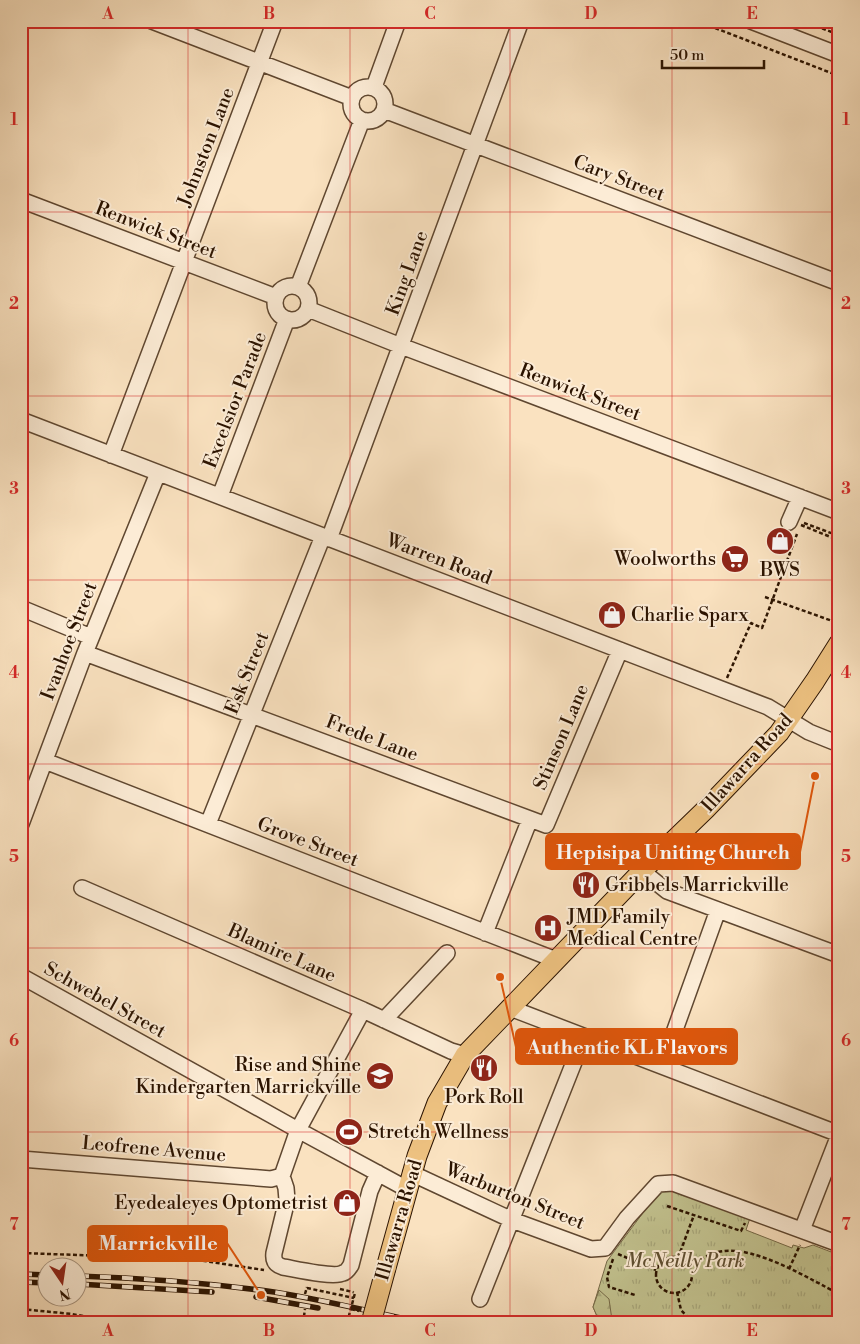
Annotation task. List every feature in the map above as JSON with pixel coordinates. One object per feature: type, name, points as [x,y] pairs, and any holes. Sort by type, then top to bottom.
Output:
[{"type":"main road","name":"Illawarra Road","points":[[366,1317],[386,1268],[409,1181],[437,1103],[465,1055],[642,871],[706,809],[776,736],[789,720],[839,643]]},
{"type":"street","points":[[152,21],[352,98]]},
{"type":"street","name":"Johnston Lane","points":[[111,455],[275,21]]},
{"type":"street","points":[[374,87],[398,21]]},
{"type":"street","name":"King Lane","points":[[326,538],[401,346],[521,21]]},
{"type":"street","points":[[751,21],[839,55]]},
{"type":"street","points":[[363,87],[374,87],[383,94],[385,99],[382,115],[373,121],[362,120],[354,114],[351,103],[352,98],[354,93],[363,87]]},
{"type":"street","name":"Cary Street","points":[[384,110],[839,283]]},
{"type":"street","points":[[298,287],[362,120]]},
{"type":"street","name":"Renwick Street","points":[[21,200],[276,297]]},
{"type":"street","points":[[288,286],[298,287],[309,298],[308,309],[302,317],[287,319],[276,308],[276,297],[288,286]]},
{"type":"street","name":"Renwick Street","points":[[308,309],[839,512]]},
{"type":"street","name":"Excelsior Parade","points":[[220,496],[287,319]]},
{"type":"street","name":"Warren Road","points":[[21,420],[579,633],[775,710],[809,732],[839,744]]},
{"type":"street","name":"Ivanhoe Street","points":[[21,824],[91,637],[158,473]]},
{"type":"street","points":[[796,527],[804,498]]},
{"type":"street","name":"Esk Street","points":[[208,824],[326,538]]},
{"type":"street","points":[[21,608],[91,637]]},
{"type":"street","name":"Stinson Lane","points":[[530,820],[546,825],[620,650]]},
{"type":"street","name":"Frede Lane","points":[[85,653],[252,714],[530,820]]},
{"type":"street","name":"Grove Street","points":[[45,761],[556,960]]},
{"type":"street","points":[[485,933],[530,820]]},
{"type":"street","points":[[642,871],[667,891],[839,955]]},
{"type":"street","name":"Blamire Lane","points":[[82,888],[363,1010],[451,1051],[465,1055]]},
{"type":"street","points":[[662,1066],[718,910]]},
{"type":"street","points":[[384,1020],[447,953]]},
{"type":"street","name":"Schwebel Street","points":[[21,976],[378,1173],[409,1181]]},
{"type":"street","points":[[510,1008],[839,1135],[804,1230]]},
{"type":"street","points":[[363,1010],[298,1130],[282,1176],[287,1200],[274,1257],[277,1264],[283,1267],[334,1274],[347,1271],[351,1265],[370,1191],[378,1173]]},
{"type":"street","points":[[480,1299],[584,1037]]},
{"type":"street","name":"Leofrene Avenue","points":[[21,1158],[271,1179],[282,1176]]},
{"type":"street","name":"Warburton Street","points":[[409,1181],[591,1249],[605,1248],[627,1218],[658,1184],[673,1183],[750,1212]]},
{"type":"street","points":[[750,1212],[839,1244]]},
{"type":"path","points":[[697,21],[839,76]]},
{"type":"path","points":[[804,21],[839,35]]},
{"type":"path","points":[[804,498],[799,521],[839,537]]},
{"type":"path","points":[[722,690],[751,623],[762,628],[774,600],[796,527],[838,540],[839,537]]},
{"type":"path","points":[[765,597],[838,623]]},
{"type":"path","points":[[667,1206],[741,1230],[750,1212]]},
{"type":"path","points":[[678,1258],[694,1215]]},
{"type":"path","points":[[789,1269],[804,1230]]},
{"type":"path","points":[[689,1266],[714,1253],[726,1250],[764,1257],[839,1294]]},
{"type":"path","points":[[21,1253],[191,1259],[275,1272],[283,1267]]},
{"type":"path","points":[[635,1295],[609,1286],[607,1277],[616,1253],[656,1270]]},
{"type":"path","points":[[678,1258],[689,1266],[692,1272],[691,1279],[684,1290],[670,1292],[663,1290],[658,1284],[656,1270],[664,1259],[678,1258]]},
{"type":"path","points":[[307,1288],[354,1298]]},
{"type":"path","points":[[347,1323],[355,1293],[353,1292]]},
{"type":"path","points":[[677,1292],[681,1310],[693,1323]]},
{"type":"path","points":[[21,1309],[72,1314],[99,1319]]},
{"type":"path","points":[[306,1309],[304,1321],[337,1323]]},
{"type":"path","points":[[351,1309],[366,1317]]},
{"type":"green space","name":"McNeilly Park","points":[[663,1186],[750,1218],[746,1230],[792,1248],[793,1245],[804,1248],[813,1245],[839,1255],[839,1323],[600,1323],[593,1307],[607,1261]]},
{"type":"green space","points":[[599,1290],[609,1299],[612,1320],[622,1323],[600,1323],[593,1307]]},
{"type":"railway","points":[[21,1274],[38,1275]]},
{"type":"railway","points":[[88,1276],[176,1281],[274,1292],[330,1302],[423,1323]]},
{"type":"railway","points":[[21,1282],[38,1283]]},
{"type":"railway","points":[[88,1285],[212,1292]]},
{"type":"railway","points":[[256,1297],[318,1308]]},
{"type":"railway","points":[[21,1321],[35,1323]]},
{"type":"place","name":"BWS","points":[[780,541]]},
{"type":"place","name":"Woolworths","points":[[735,559]]},
{"type":"place","name":"Charlie Sparx","points":[[612,615]]},
{"type":"place","name":"Hepisipa Uniting Church","points":[[815,776]]},
{"type":"place","name":"Gribbels Marrickville","points":[[586,885]]},
{"type":"place","name":"JMD Family Medical Centre","points":[[548,928]]},
{"type":"place","name":"Authentic KL Flavors","points":[[500,977]]},
{"type":"place","name":"Pork Roll","points":[[484,1068]]},
{"type":"place","name":"Rise and Shine Kindergarten Marrickville","points":[[380,1076]]},
{"type":"place","name":"Stretch Wellness","points":[[349,1132]]},
{"type":"place","name":"Eyedealeyes Optometrist","points":[[347,1203]]},
{"type":"place","name":"Marrickville","points":[[261,1295]]}]
